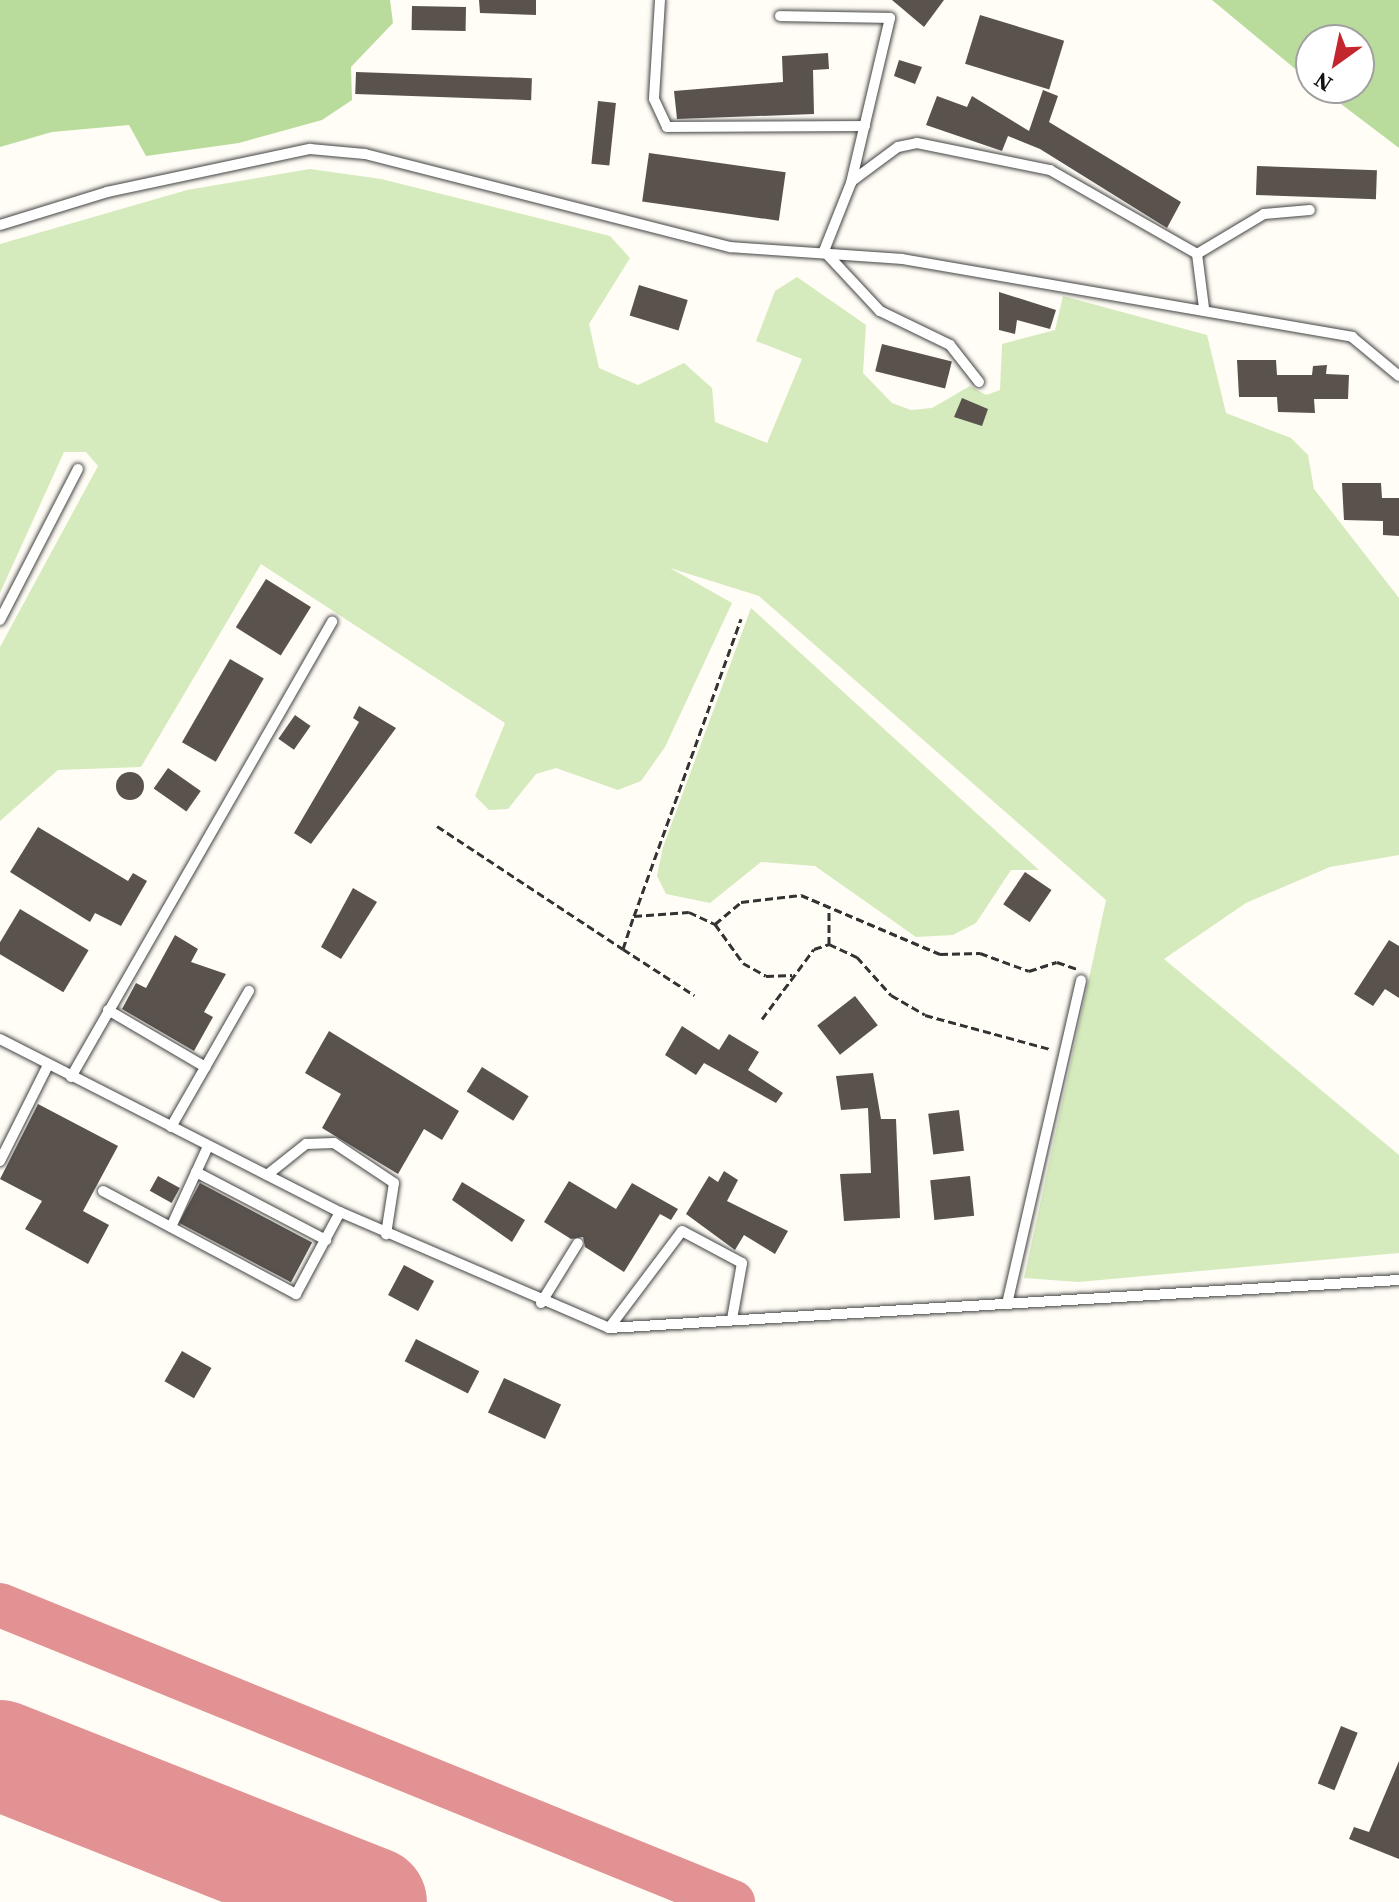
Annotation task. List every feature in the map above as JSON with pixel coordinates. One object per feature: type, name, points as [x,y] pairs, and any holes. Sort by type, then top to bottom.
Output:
[{"type":"lane","points":[[660,0],[654,99],[667,127],[865,126]]},
{"type":"lane","points":[[780,16],[890,18],[851,183],[824,251]]},
{"type":"lane","points":[[851,183],[898,147],[917,143],[1014,159],[1050,170],[1197,254]]},
{"type":"lane","points":[[0,225],[107,192],[310,149],[365,154],[730,247],[824,251],[1204,308],[1352,337],[1399,376]]},
{"type":"lane","points":[[1197,254],[1264,214],[1310,210]]},
{"type":"lane","points":[[824,251],[880,311],[950,345],[979,382]]},
{"type":"lane","points":[[1197,254],[1204,308]]},
{"type":"lane","points":[[0,620],[78,469]]},
{"type":"lane","points":[[71,1077],[332,622]]},
{"type":"lane","points":[[1007,1304],[1060,1055],[1081,980]]},
{"type":"lane","points":[[171,1127],[249,991]]},
{"type":"lane","points":[[108,1010],[205,1067]]},
{"type":"lane","points":[[0,1039],[386,1234],[541,1303],[609,1328],[1399,1280]]},
{"type":"lane","points":[[0,1161],[48,1065]]},
{"type":"lane","points":[[267,1175],[306,1144],[334,1143],[394,1183],[386,1234]]},
{"type":"lane","points":[[171,1227],[208,1146]]},
{"type":"lane","points":[[196,1172],[326,1240]]},
{"type":"lane","points":[[103,1191],[296,1294],[340,1212]]},
{"type":"lane","points":[[609,1328],[682,1231],[742,1263],[732,1319]]},
{"type":"lane","points":[[541,1303],[578,1243]]},
{"type":"path","points":[[623,949],[741,619]]},
{"type":"path","points":[[437,826],[694,995]]},
{"type":"path","points":[[715,924],[741,902],[772,893],[829,906],[923,950],[980,953],[1029,971],[1069,964],[1081,980]]},
{"type":"path","points":[[829,906],[829,944]]},
{"type":"path","points":[[634,916],[689,912],[715,924],[743,963],[766,976],[792,975]]},
{"type":"path","points":[[762,1019],[792,975],[829,944]]},
{"type":"path","points":[[829,944],[925,1015],[1043,1044],[1060,1055]]},
{"type":"green space","points":[[0,0],[390,0],[393,23],[351,67],[352,100],[322,120],[239,143],[146,156],[129,125],[52,132],[0,147]]},
{"type":"green space","points":[[1212,0],[1399,0],[1399,148],[1341,104],[1375,104],[1375,24],[1295,24],[1295,69]]},
{"type":"green space","points":[[310,169],[381,179],[610,236],[630,258],[589,324],[599,368],[638,385],[684,363],[712,388],[715,422],[767,443],[802,359],[756,341],[775,291],[797,277],[866,325],[863,373],[892,403],[911,410],[932,408],[970,386],[986,395],[1000,390],[1002,344],[1055,330],[1063,296],[1207,335],[1226,413],[1291,438],[1308,455],[1314,489],[1399,598],[1399,855],[1330,867],[1246,903],[1164,959],[1399,1155],[1399,1253],[1078,1282],[1024,1278],[1106,900],[759,596],[670,568],[732,603],[665,747],[641,781],[618,790],[556,768],[536,774],[508,809],[489,810],[475,796],[505,723],[261,564],[141,767],[58,770],[0,821],[0,647],[98,466],[86,452],[64,452],[0,593],[0,244],[187,190]]},
{"type":"green space","points":[[751,608],[1039,870],[1011,870],[976,923],[953,935],[916,937],[815,866],[761,862],[710,903],[666,894],[657,876],[663,847]]},
{"type":"building","points":[[479,0],[536,0],[536,15],[480,13]]},
{"type":"building","points":[[892,0],[944,0],[924,27]]},
{"type":"building","points":[[412,6],[466,7],[466,31],[412,30]]},
{"type":"building","points":[[980,15],[1064,41],[1049,90],[965,64]]},
{"type":"building","points":[[828,53],[829,69],[813,70],[814,114],[677,119],[674,91],[783,82],[782,56]]},
{"type":"building","points":[[899,60],[922,67],[915,84],[894,76]]},
{"type":"building","points":[[356,72],[532,78],[531,100],[355,94]]},
{"type":"building","points":[[1043,90],[1058,96],[1049,122],[1181,202],[1167,228],[1040,149],[1008,136],[1002,151],[926,125],[937,96],[967,107],[972,96],[1029,131]]},
{"type":"building","points":[[598,101],[616,103],[609,166],[591,164]]},
{"type":"building","points":[[649,153],[786,172],[779,221],[642,202]]},
{"type":"building","points":[[1257,166],[1377,170],[1376,199],[1256,195]]},
{"type":"building","points":[[639,285],[688,300],[678,331],[630,316]]},
{"type":"building","points":[[999,292],[1056,310],[1050,329],[1017,320],[1015,334],[999,330]]},
{"type":"building","points":[[882,344],[952,361],[945,389],[875,371]]},
{"type":"building","points":[[1237,360],[1276,360],[1277,375],[1312,375],[1313,366],[1327,365],[1326,374],[1349,375],[1348,399],[1314,399],[1315,413],[1278,412],[1277,397],[1239,397]]},
{"type":"building","points":[[962,398],[988,409],[982,426],[954,417]]},
{"type":"building","points":[[1342,483],[1381,483],[1382,498],[1399,498],[1399,536],[1383,535],[1383,521],[1344,520]]},
{"type":"building","points":[[266,579],[311,607],[281,655],[236,627]]},
{"type":"building","points":[[230,659],[264,678],[216,762],[182,742]]},
{"type":"building","points":[[359,706],[396,728],[311,844],[294,833],[359,722],[353,718]]},
{"type":"building","points":[[295,715],[311,726],[294,750],[278,739]]},
{"type":"building","points":[[168,768],[201,791],[186,811],[154,788]]},
{"type":"building","points":[[130,772],[140,776],[144,786],[140,796],[130,800],[120,796],[116,786],[120,776]]},
{"type":"building","points":[[38,827],[128,881],[133,873],[147,881],[121,926],[95,913],[90,922],[10,872]]},
{"type":"building","points":[[1025,872],[1052,890],[1030,922],[1003,904]]},
{"type":"building","points":[[353,888],[377,902],[341,959],[321,947]]},
{"type":"building","points":[[20,909],[89,950],[63,992],[0,954],[0,942]]},
{"type":"building","points":[[175,935],[198,949],[191,962],[226,974],[204,1012],[213,1017],[194,1051],[122,1009],[136,983],[146,988]]},
{"type":"building","points":[[1389,940],[1399,946],[1399,998],[1385,989],[1373,1006],[1354,994]]},
{"type":"building","points":[[855,996],[878,1025],[840,1055],[817,1026]]},
{"type":"building","points":[[682,1026],[719,1050],[729,1034],[759,1052],[748,1070],[783,1093],[776,1103],[704,1063],[696,1075],[665,1055]]},
{"type":"building","points":[[329,1031],[459,1111],[442,1140],[424,1129],[398,1174],[322,1128],[341,1094],[305,1073]]},
{"type":"building","points":[[482,1067],[529,1096],[513,1121],[467,1092]]},
{"type":"building","points":[[873,1073],[881,1119],[896,1119],[900,1218],[844,1221],[840,1174],[871,1173],[868,1108],[841,1110],[836,1076]]},
{"type":"building","points":[[38,1104],[118,1146],[83,1211],[109,1225],[88,1264],[25,1229],[42,1201],[0,1179]]},
{"type":"building","points":[[959,1110],[964,1151],[933,1154],[928,1114]]},
{"type":"building","points":[[724,1171],[738,1180],[727,1201],[788,1231],[775,1254],[744,1235],[735,1250],[686,1214],[709,1176],[718,1182]]},
{"type":"building","points":[[158,1176],[180,1188],[172,1203],[150,1191]]},
{"type":"building","points":[[970,1176],[974,1216],[934,1220],[930,1180]]},
{"type":"building","points":[[569,1181],[616,1209],[632,1183],[678,1209],[671,1220],[660,1214],[624,1272],[585,1247],[583,1237],[571,1239],[544,1222]]},
{"type":"building","points":[[462,1182],[525,1220],[512,1242],[452,1200]]},
{"type":"building","points":[[200,1183],[312,1243],[291,1282],[179,1223]]},
{"type":"building","points":[[404,1265],[434,1281],[418,1311],[388,1295]]},
{"type":"building","points":[[416,1339],[479,1371],[468,1394],[405,1361]]},
{"type":"building","points":[[182,1351],[211,1368],[194,1398],[164,1381]]},
{"type":"building","points":[[504,1378],[561,1405],[545,1439],[488,1412]]},
{"type":"building","points":[[1341,1726],[1358,1733],[1334,1790],[1318,1783]]},
{"type":"building","points":[[1399,1761],[1399,1859],[1349,1839],[1354,1827],[1369,1832]]},
{"type":"taxiway","points":[[0,1605],[733,1902]]},
{"type":"runway","points":[[0,1755],[372,1902]]}]
